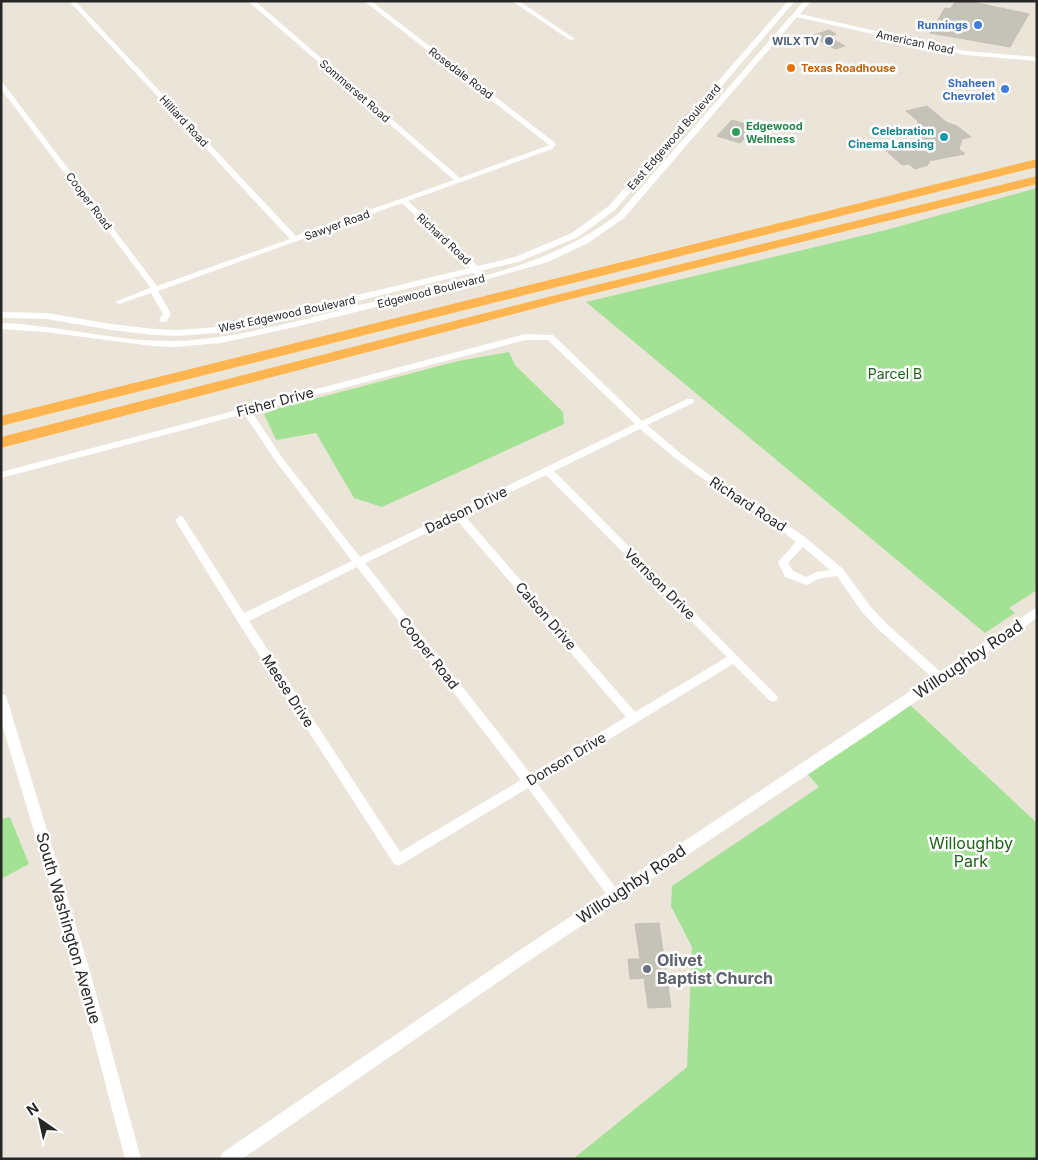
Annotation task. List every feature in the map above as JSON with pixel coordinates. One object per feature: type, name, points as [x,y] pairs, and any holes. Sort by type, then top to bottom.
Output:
[{"type":"highway","points":[[1,421],[1037,163]]},
{"type":"highway","points":[[1,443],[564,297],[1037,180]]},
{"type":"street","name":"Hilliard Road","points":[[72,1],[295,240]]},
{"type":"street","name":"Sommerset Road","points":[[251,1],[459,181]]},
{"type":"street","name":"Rosedale Road","points":[[367,1],[553,145]]},
{"type":"street","points":[[515,1],[572,39]]},
{"type":"street","name":"East Edgewood Boulevard","points":[[539,252],[575,235],[612,208],[792,1]]},
{"type":"street","points":[[779,16],[780,20],[764,38],[765,41],[772,42],[805,3]]},
{"type":"street","name":"American Road","points":[[796,15],[961,52],[1004,58],[1037,59]]},
{"type":"street","name":"Edgewood Boulevard","points":[[1,326],[36,327],[125,342],[175,344],[204,342],[263,332],[482,279],[532,265],[565,252],[598,234],[615,221],[643,192],[772,42]]},
{"type":"street","points":[[751,48],[761,50],[752,60],[752,65]]},
{"type":"street","points":[[739,79],[734,75],[742,64],[741,60]]},
{"type":"street","name":"Cooper Road","points":[[1,84],[146,277],[167,314],[163,320]]},
{"type":"street","points":[[678,150],[674,148],[674,144],[688,127],[687,122]]},
{"type":"street","name":"Sawyer Road","points":[[119,302],[459,181],[550,148],[553,145]]},
{"type":"street","points":[[643,192],[641,187],[656,170],[656,167],[650,165]]},
{"type":"street","points":[[615,221],[611,219],[611,213],[629,196],[628,190]]},
{"type":"street","name":"Richard Road","points":[[403,201],[476,270],[482,279]]},
{"type":"street","name":"West Edgewood Boulevard","points":[[1,315],[47,316],[154,332],[178,333],[228,329],[476,270],[539,252]]},
{"type":"street","points":[[36,327],[48,325],[83,330],[88,325],[87,322]]},
{"type":"street","name":"Fisher Drive","points":[[1,474],[524,337],[550,337]]},
{"type":"street","name":"Richard Road","points":[[550,337],[641,425],[713,482],[766,514],[839,572],[866,609],[884,628],[939,677]]},
{"type":"street","name":"Dadson Drive","points":[[242,620],[690,401]]},
{"type":"street","name":"Cooper Road","points":[[245,410],[280,461],[529,781],[614,896]]},
{"type":"street","name":"Vernson Drive","points":[[548,471],[773,697]]},
{"type":"street","name":"Calson Drive","points":[[458,514],[634,718]]},
{"type":"street","name":"Meese Drive","points":[[180,520],[242,620],[398,860]]},
{"type":"street","points":[[802,541],[783,562],[789,574],[807,581],[816,576],[839,572]]},
{"type":"street","name":"Willoughby Road","points":[[228,1159],[614,896],[870,726],[939,677],[1037,612]]},
{"type":"street","name":"Donson Drive","points":[[398,860],[734,658]]},
{"type":"street","name":"South Washington Avenue","points":[[1,699],[84,975],[132,1159]]},
{"type":"green space","name":"Parcel B","points":[[1037,188],[1037,590],[1009,608],[1015,613],[985,633],[586,302],[886,230]]},
{"type":"green space","points":[[509,352],[515,365],[563,412],[564,424],[382,507],[354,498],[316,433],[276,440],[264,414],[276,409],[458,361]]},
{"type":"green space","name":"Willoughby Park","points":[[906,701],[1037,823],[1037,1159],[573,1159],[687,1067],[692,947],[671,906],[672,886],[819,787],[804,770]]},
{"type":"green space","points":[[10,817],[29,864],[1,879],[1,819]]},
{"type":"building","name":"Runnings","points":[[956,1],[968,1],[1029,14],[1010,47],[930,33],[945,8],[950,9]]},
{"type":"building","name":"WILX TV","points":[[829,30],[836,34],[829,37],[845,46],[835,49],[811,36]]},
{"type":"building","name":"Celebration Cinema Lansing","points":[[927,106],[946,122],[957,126],[971,137],[962,139],[959,149],[965,154],[928,161],[930,163],[926,164],[928,165],[915,169],[909,164],[902,165],[882,147],[921,141],[919,136],[924,130],[919,126],[921,126],[918,121],[906,111]]},
{"type":"building","name":"Edgewood Wellness","points":[[732,120],[755,127],[740,143],[717,136]]},
{"type":"building","name":"Olivet Baptist Church","points":[[659,923],[671,1007],[648,1008],[644,978],[630,979],[628,959],[640,959],[635,924]]},
{"type":"place","name":"Runnings","points":[[978,25]]},
{"type":"place","name":"WILX TV","points":[[829,41]]},
{"type":"place","name":"Texas Roadhouse","points":[[791,68]]},
{"type":"place","name":"Shaheen Chevrolet","points":[[1005,89]]},
{"type":"place","name":"Edgewood Wellness","points":[[736,132]]},
{"type":"place","name":"Celebration Cinema Lansing","points":[[944,137]]},
{"type":"place","name":"Olivet Baptist Church","points":[[647,969]]}]
